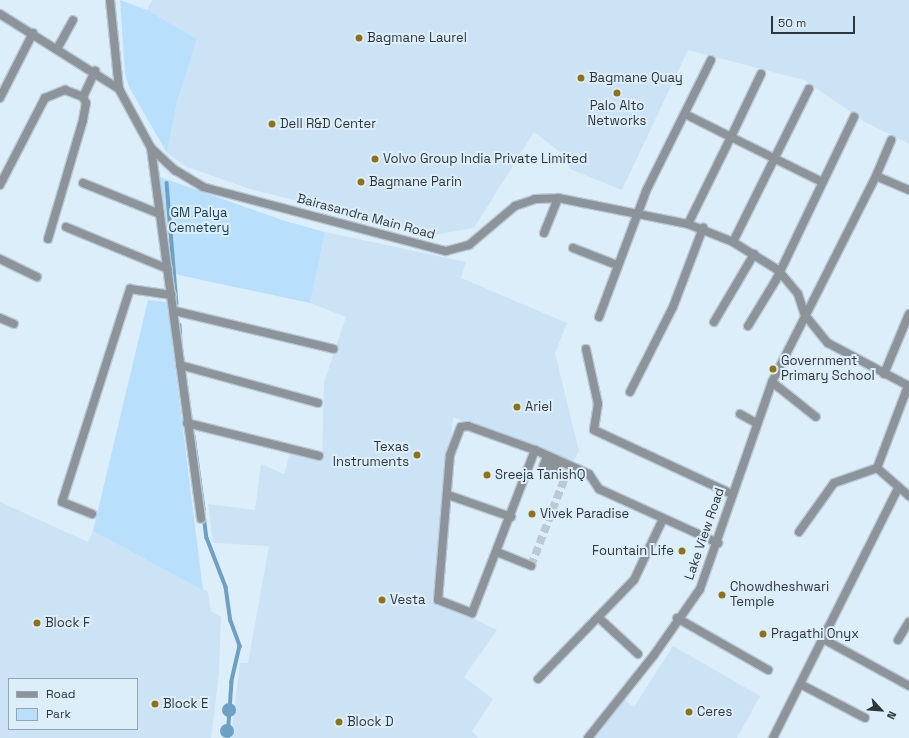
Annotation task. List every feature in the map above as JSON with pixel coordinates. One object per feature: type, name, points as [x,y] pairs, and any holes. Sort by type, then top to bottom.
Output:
[{"type":"street","points":[[110,0],[119,89]]},
{"type":"street","name":"Bairasandra Main Road","points":[[0,14],[95,71],[119,89],[151,148],[175,170],[204,187],[446,251],[469,245],[515,206],[535,199],[558,198],[637,213],[703,228],[733,242],[778,270],[798,294],[805,315],[828,343],[908,386]]},
{"type":"street","points":[[57,49],[73,20]]},
{"type":"street","points":[[0,98],[33,33]]},
{"type":"street","points":[[599,317],[637,213],[711,60]]},
{"type":"street","points":[[83,97],[95,71]]},
{"type":"street","points":[[688,224],[761,74]]},
{"type":"street","points":[[733,242],[809,89]]},
{"type":"street","points":[[0,185],[45,98],[65,90],[83,97],[86,104],[83,120],[48,239]]},
{"type":"street","points":[[685,114],[822,182]]},
{"type":"street","points":[[748,326],[776,280],[778,270],[854,118]]},
{"type":"street","name":"Lake View Road","points":[[588,738],[654,655],[677,618],[700,589],[718,543],[732,494],[756,423],[772,382],[876,176],[891,140]]},
{"type":"street","points":[[151,148],[172,294],[187,423],[201,519]]},
{"type":"street","points":[[876,176],[909,190]]},
{"type":"street","points":[[83,183],[160,214]]},
{"type":"street","points":[[544,233],[558,198]]},
{"type":"street","points":[[66,227],[168,269]]},
{"type":"street","points":[[630,392],[673,307],[703,228]]},
{"type":"street","points":[[573,248],[617,265]]},
{"type":"street","points":[[714,322],[754,254]]},
{"type":"street","points":[[0,259],[37,277]]},
{"type":"street","points":[[92,514],[62,502],[130,289],[172,294]]},
{"type":"street","points":[[174,311],[334,349]]},
{"type":"street","points":[[884,374],[909,314]]},
{"type":"street","points":[[0,318],[14,324]]},
{"type":"street","points":[[586,349],[598,404],[594,430],[732,494]]},
{"type":"street","points":[[180,365],[318,403]]},
{"type":"street","points":[[772,382],[816,416]]},
{"type":"street","points":[[877,468],[908,386]]},
{"type":"street","points":[[740,414],[756,423]]},
{"type":"street","points":[[187,423],[319,456]]},
{"type":"street","points":[[547,456],[511,517],[472,613],[438,600],[448,495],[450,456],[461,427],[468,426],[547,456],[589,474],[599,489],[718,543]]},
{"type":"street","points":[[547,456],[549,470],[547,456]]},
{"type":"street","points":[[877,468],[898,488],[909,496]]},
{"type":"street","points":[[799,532],[834,483],[877,468]]},
{"type":"street","points":[[773,738],[826,640],[898,488]]},
{"type":"street","points":[[448,495],[511,517]]},
{"type":"street","points":[[538,679],[599,618],[634,580],[663,519]]},
{"type":"street","points":[[497,552],[531,566]]},
{"type":"street","points":[[599,618],[638,654]]},
{"type":"street","points":[[677,618],[768,670]]},
{"type":"street","points":[[898,640],[909,622]]},
{"type":"street","points":[[826,640],[909,686]]},
{"type":"street","points":[[802,685],[865,718]]},
{"type":"shaded area","points":[[152,0],[909,0],[909,144],[865,122],[804,80],[688,50],[622,190],[570,169],[564,155],[534,132],[474,228],[433,235],[250,189],[187,167],[167,153],[177,102],[197,39],[147,10]]},
{"type":"shaded area","points":[[325,232],[466,262],[461,278],[567,323],[555,353],[579,451],[573,462],[453,417],[437,601],[497,630],[464,677],[493,699],[472,731],[478,738],[231,738],[240,663],[248,663],[269,546],[213,543],[208,504],[255,510],[261,464],[284,474],[290,452],[322,461],[324,383],[346,317],[310,303]]},
{"type":"shaded area","points":[[0,502],[88,542],[93,531],[208,592],[211,611],[221,617],[219,673],[211,738],[0,738]]},
{"type":"shaded area","points":[[673,646],[760,696],[737,738],[592,738],[623,699],[634,707]]},
{"type":"shaded area","points":[[229,703],[234,705],[236,710],[234,715],[229,717],[224,715],[222,710],[224,705]]},
{"type":"shaded area","points":[[227,724],[232,726],[234,731],[232,736],[227,738],[222,736],[220,731],[222,726]]},
{"type":"green space","points":[[120,0],[147,10],[197,39],[177,102],[167,153],[129,87],[125,73]]},
{"type":"green space","name":"GM Palya Cemetery","points":[[160,177],[285,221],[325,232],[310,303],[174,274]]},
{"type":"green space","points":[[148,300],[167,302],[203,590],[93,531]]},
{"type":"waterway","points":[[167,183],[177,304]]},
{"type":"waterway","points":[[180,325],[181,342]]},
{"type":"waterway","points":[[194,436],[204,509]]},
{"type":"waterway","points":[[204,515],[207,538],[226,587],[231,621],[240,646],[232,682],[228,738]]},
{"type":"tunnel","points":[[531,566],[569,467]]},
{"type":"place","name":"Bagmane Laurel","points":[[359,38]]},
{"type":"place","name":"Bagmane Quay","points":[[581,78]]},
{"type":"place","name":"Palo Alto Networks","points":[[617,93]]},
{"type":"place","name":"Dell R&D Center","points":[[272,124]]},
{"type":"place","name":"Volvo Group India Private Limited","points":[[375,159]]},
{"type":"place","name":"Bagmane Parin","points":[[361,182]]},
{"type":"place","name":"Government Primary School","points":[[773,369]]},
{"type":"place","name":"Ariel","points":[[517,407]]},
{"type":"place","name":"Texas Instruments","points":[[417,455]]},
{"type":"place","name":"Sreeja TanishQ","points":[[487,475]]},
{"type":"place","name":"Vivek Paradise","points":[[532,514]]},
{"type":"place","name":"Fountain Life","points":[[682,551]]},
{"type":"place","name":"Chowdheshwari Temple","points":[[722,595]]},
{"type":"place","name":"Vesta","points":[[382,600]]},
{"type":"place","name":"Block F","points":[[37,623]]},
{"type":"place","name":"Pragathi Onyx","points":[[763,634]]},
{"type":"place","name":"Block E","points":[[155,704]]},
{"type":"place","name":"Ceres","points":[[689,712]]},
{"type":"place","name":"Block D","points":[[339,722]]}]
